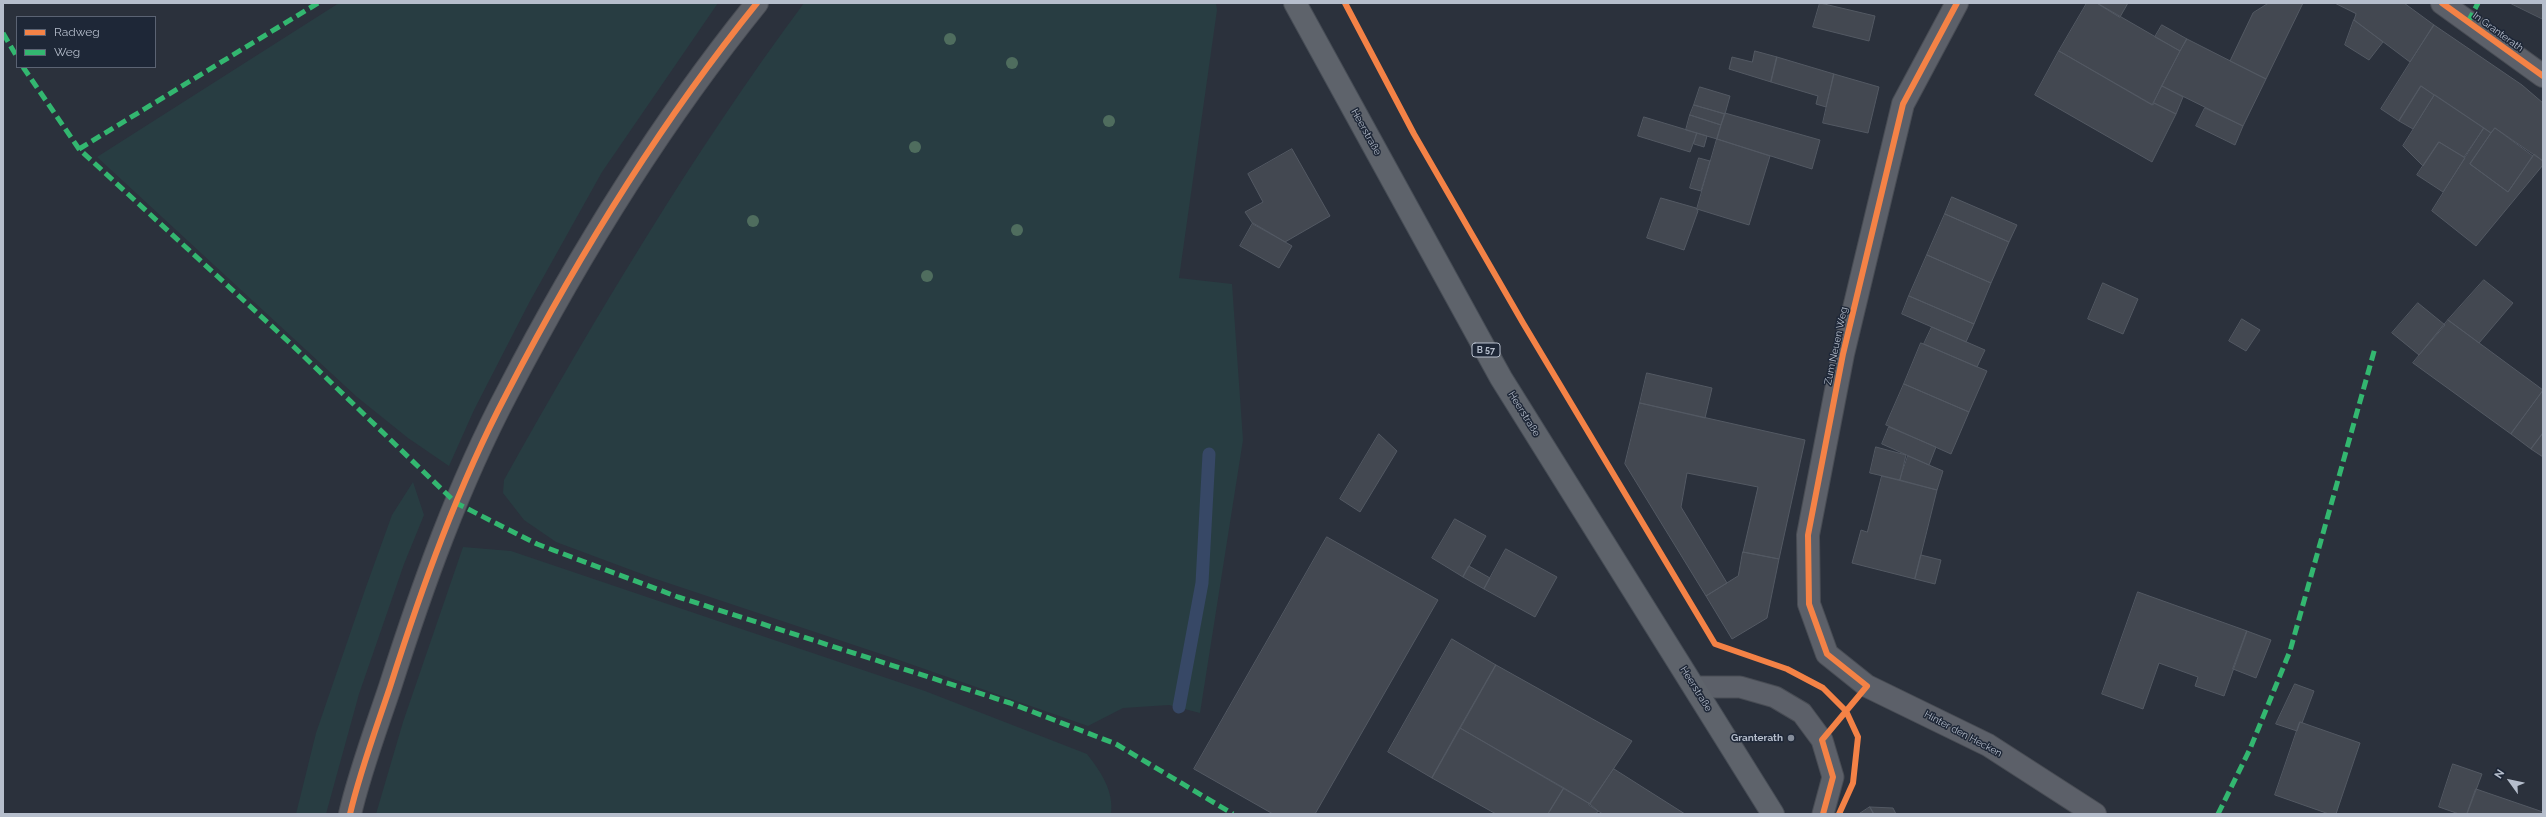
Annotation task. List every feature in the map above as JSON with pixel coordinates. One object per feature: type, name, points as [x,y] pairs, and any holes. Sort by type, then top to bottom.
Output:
[{"type":"main road","name":"Heerstraße","points":[[1295,3],[1501,378],[1773,814]]},
{"type":"street","points":[[350,814],[399,658],[436,556],[456,503],[506,394],[603,221],[713,58],[757,3]]},
{"type":"street","name":"Zum Neuen Weg","points":[[1867,686],[1827,654],[1809,604],[1808,535],[1843,354],[1904,104],[1957,3]]},
{"type":"street","name":"In Granterath","points":[[2442,3],[2543,76]]},
{"type":"street","name":"Hinter den Hecken","points":[[1867,686],[1988,745],[2095,814]]},
{"type":"lane","points":[[1695,687],[1740,687],[1774,697],[1802,713],[1822,740],[1833,777],[1822,814]]},
{"type":"green space","points":[[339,3],[718,3],[602,172],[530,301],[474,410],[449,466],[408,438],[357,397],[97,157]]},
{"type":"green space","points":[[804,3],[1216,3],[1217,10],[1179,278],[1232,284],[1243,440],[1200,713],[1169,705],[1123,708],[1088,726],[893,658],[650,577],[556,542],[524,520],[503,493],[504,480],[646,237],[723,118]]},
{"type":"green space","points":[[413,482],[424,515],[404,564],[359,694],[326,814],[296,814],[316,733],[366,587],[392,515]]},
{"type":"green space","points":[[463,547],[511,551],[925,691],[1087,754],[1102,775],[1105,782],[1110,797],[1111,814],[376,814],[403,722]]},
{"type":"building","points":[[1820,3],[1875,16],[1869,41],[1813,27]]},
{"type":"building","points":[[2087,3],[2097,3],[2180,51],[2152,105],[2059,51]]},
{"type":"building","points":[[2097,3],[2128,3],[2120,17]]},
{"type":"building","points":[[2269,3],[2303,3],[2266,79],[2230,61],[2253,13]]},
{"type":"building","points":[[2335,3],[2404,3],[2434,25],[2410,62],[2354,20],[2356,14]]},
{"type":"building","points":[[2510,3],[2543,3],[2543,19]]},
{"type":"building","points":[[2354,20],[2383,42],[2369,60],[2345,45]]},
{"type":"building","points":[[2162,25],[2187,39],[2180,51],[2155,37]]},
{"type":"building","points":[[2434,25],[2522,85],[2543,103],[2543,161],[2495,128],[2491,133],[2421,86],[2399,121],[2381,109]]},
{"type":"building","points":[[2187,39],[2266,79],[2243,126],[2162,86]]},
{"type":"building","points":[[1755,51],[1777,57],[1771,82],[1729,69],[1732,57],[1752,62]]},
{"type":"building","points":[[2059,51],[2153,105],[2154,103],[2176,114],[2152,162],[2035,95]]},
{"type":"building","points":[[1777,57],[1834,74],[1826,107],[1816,104],[1818,96],[1771,82]]},
{"type":"building","points":[[1834,74],[1879,87],[1868,133],[1823,123]]},
{"type":"building","points":[[2162,86],[2183,97],[2176,114],[2154,103]]},
{"type":"building","points":[[2421,86],[2434,95],[2413,129],[2399,121]]},
{"type":"building","points":[[1700,87],[1730,96],[1725,114],[1694,105]]},
{"type":"building","points":[[2435,95],[2484,128],[2464,157],[2439,142],[2423,166],[2403,146]]},
{"type":"building","points":[[1694,105],[1725,114],[1721,125],[1690,115]]},
{"type":"building","points":[[2205,108],[2243,126],[2235,145],[2196,126]]},
{"type":"building","points":[[1725,113],[1820,140],[1812,169],[1717,139]]},
{"type":"building","points":[[1690,115],[1721,125],[1717,139],[1686,130]]},
{"type":"building","points":[[1644,117],[1697,133],[1690,152],[1638,136]]},
{"type":"building","points":[[2484,128],[2491,133],[2470,164],[2508,192],[2534,154],[2543,161],[2543,165],[2476,246],[2432,211]]},
{"type":"building","points":[[2495,128],[2533,156],[2508,192],[2470,164]]},
{"type":"building","points":[[1697,133],[1707,136],[1704,147],[1694,144]]},
{"type":"building","points":[[1717,139],[1770,156],[1749,225],[1697,209]]},
{"type":"building","points":[[2439,142],[2465,158],[2443,192],[2417,175]]},
{"type":"building","points":[[1292,149],[1330,216],[1285,242],[1253,224],[1245,212],[1263,202],[1248,174]]},
{"type":"building","points":[[1699,158],[1710,161],[1701,191],[1690,188]]},
{"type":"building","points":[[1952,197],[2017,225],[2009,242],[1945,214]]},
{"type":"building","points":[[1661,198],[1696,208],[1698,211],[1684,250],[1647,238]]},
{"type":"building","points":[[1945,214],[2009,242],[1991,283],[1927,255]]},
{"type":"building","points":[[1253,223],[1292,246],[1279,268],[1240,246]]},
{"type":"building","points":[[1927,255],[1991,283],[1974,324],[1909,296]]},
{"type":"building","points":[[2484,280],[2513,303],[2479,343],[2448,320]]},
{"type":"building","points":[[2103,283],[2138,299],[2123,334],[2088,319]]},
{"type":"building","points":[[1909,296],[1974,324],[1966,342],[1902,314]]},
{"type":"building","points":[[2418,303],[2445,325],[2419,355],[2392,333]]},
{"type":"building","points":[[2242,319],[2260,330],[2246,351],[2229,341]]},
{"type":"building","points":[[2448,320],[2543,390],[2511,434],[2413,363]]},
{"type":"building","points":[[1932,327],[1985,350],[1977,367],[1924,344]]},
{"type":"building","points":[[1921,343],[1987,371],[1969,412],[1904,384]]},
{"type":"building","points":[[1647,373],[1712,388],[1705,418],[1640,403]]},
{"type":"building","points":[[1904,384],[1969,412],[1951,454],[1886,425]]},
{"type":"building","points":[[2543,391],[2543,433],[2531,449],[2511,434]]},
{"type":"building","points":[[1640,403],[1805,440],[1779,559],[1743,552],[1758,487],[1687,473],[1681,507],[1727,583],[1706,596],[1625,464]]},
{"type":"building","points":[[1889,427],[1936,447],[1929,465],[1882,444]]},
{"type":"building","points":[[2543,433],[2543,457],[2531,449]]},
{"type":"building","points":[[1379,434],[1397,451],[1360,512],[1340,499]]},
{"type":"building","points":[[1876,447],[1906,455],[1900,480],[1870,473]]},
{"type":"building","points":[[1908,456],[1943,471],[1937,490],[1900,480]]},
{"type":"building","points":[[1882,476],[1937,490],[1915,579],[1852,563],[1861,530],[1867,532]]},
{"type":"building","points":[[1455,519],[1486,536],[1463,577],[1432,558]]},
{"type":"building","points":[[1327,537],[1438,600],[1315,814],[1273,814],[1194,769]]},
{"type":"building","points":[[1506,549],[1557,577],[1535,617],[1484,589]]},
{"type":"building","points":[[1743,552],[1779,559],[1767,618],[1732,639],[1706,596],[1738,576]]},
{"type":"building","points":[[1921,555],[1941,560],[1935,584],[1915,579]]},
{"type":"building","points":[[1469,566],[1490,578],[1484,589],[1463,577]]},
{"type":"building","points":[[2138,592],[2247,631],[2224,696],[2195,686],[2198,677],[2159,663],[2143,709],[2102,694]]},
{"type":"building","points":[[2247,631],[2271,640],[2256,678],[2233,669]]},
{"type":"building","points":[[1452,639],[1496,665],[1432,778],[1388,752]]},
{"type":"building","points":[[1496,665],[1632,741],[1590,804],[1460,728]]},
{"type":"building","points":[[2295,684],[2314,691],[2302,723],[2300,722],[2297,731],[2276,724]]},
{"type":"building","points":[[2300,722],[2360,743],[2336,814],[2329,814],[2275,795]]},
{"type":"building","points":[[1460,728],[1564,788],[1548,814],[1496,814],[1432,778]]},
{"type":"building","points":[[2453,764],[2482,774],[2467,814],[2459,814],[2439,807]]},
{"type":"building","points":[[1614,769],[1685,814],[1603,814],[1598,811],[1589,805]]},
{"type":"building","points":[[1564,788],[1590,804],[1598,811],[1596,814],[1548,814]]},
{"type":"building","points":[[2476,789],[2543,812],[2543,814],[2467,814]]},
{"type":"building","points":[[1870,807],[1874,814],[1859,814]]},
{"type":"building","points":[[1870,807],[1893,808],[1896,814],[1874,814]]},
{"type":"waterway","points":[[1179,707],[1202,583],[1209,454]]},
{"type":"marked path","points":[[79,149],[318,3]]},
{"type":"marked path","points":[[2468,22],[2478,3]]},
{"type":"marked path","points":[[3,33],[16,55]]},
{"type":"marked path","points":[[24,68],[79,149],[290,343],[456,503],[537,544],[678,597],[1010,703],[1116,744],[1233,814]]},
{"type":"marked path","points":[[2218,814],[2250,749],[2290,651],[2375,348]]},
{"type":"cycle path","points":[[350,814],[368,750],[428,575],[442,537],[489,428],[562,291],[622,192],[687,95],[757,3]]},
{"type":"cycle path","points":[[1345,3],[1414,134],[1523,323],[1715,644],[1787,669],[1823,688],[1846,711],[1858,737],[1853,783],[1839,814]]},
{"type":"cycle path","points":[[1823,814],[1833,777],[1822,740],[1867,686],[1827,654],[1809,604],[1808,535],[1843,354],[1903,104],[1957,3]]},
{"type":"cycle path","points":[[2442,3],[2543,76]]},
{"type":"place","name":"Granterath","points":[[1791,738]]}]
